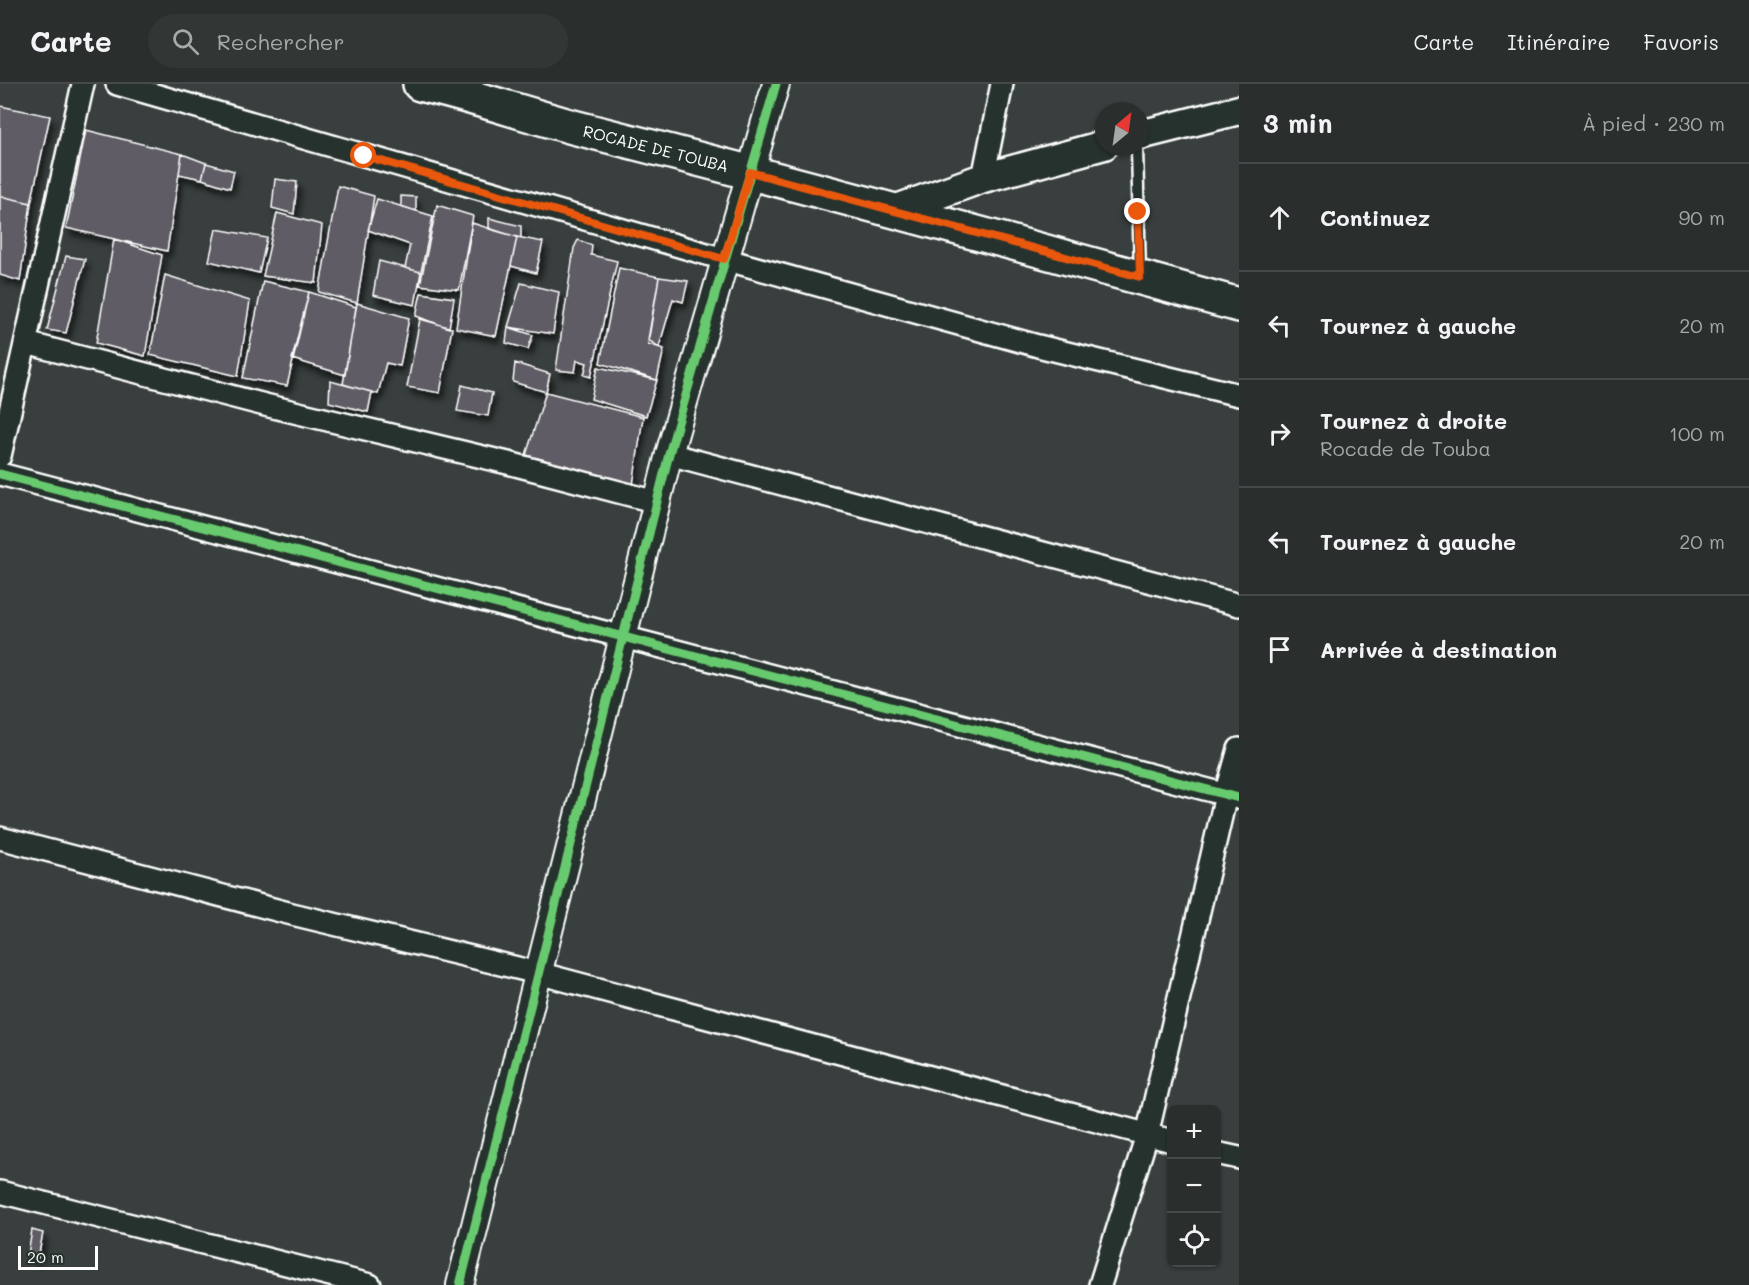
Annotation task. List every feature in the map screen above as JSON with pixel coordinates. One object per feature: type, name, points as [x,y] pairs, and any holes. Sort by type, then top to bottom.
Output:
[{"type":"main road","name":"ROCADE DE TOUBA","points":[[420,84],[448,90],[529,115],[894,210],[1239,305]]},
{"type":"main road","points":[[1149,133],[1239,110]]},
{"type":"main road","points":[[894,210],[982,178],[1095,147]]},
{"type":"street","points":[[0,456],[83,84]]},
{"type":"street","points":[[117,84],[724,259],[1038,346],[1239,395]]},
{"type":"street","points":[[982,178],[1002,84]]},
{"type":"street","points":[[460,1285],[669,454],[750,172],[772,85]]},
{"type":"street","points":[[26,343],[657,502]]},
{"type":"street","points":[[669,454],[1239,605]]},
{"type":"street","points":[[0,474],[1232,796]]},
{"type":"street","points":[[1100,1285],[1147,1135],[1232,796],[1239,749]]},
{"type":"street","points":[[0,838],[292,914],[538,973],[1167,1140]]},
{"type":"street","points":[[1221,1154],[1239,1158]]},
{"type":"street","points":[[0,1192],[370,1285]]},
{"type":"lane","points":[[1137,156],[1140,277]]},
{"type":"building","points":[[0,106],[50,116],[31,203],[0,196]]},
{"type":"building","points":[[86,130],[182,154],[167,251],[66,228]]},
{"type":"building","points":[[182,154],[206,163],[202,179],[179,174]]},
{"type":"building","points":[[206,163],[234,171],[230,188],[202,179]]},
{"type":"building","points":[[275,179],[297,182],[294,214],[272,208]]},
{"type":"building","points":[[338,186],[374,196],[357,303],[319,292]]},
{"type":"building","points":[[0,196],[31,203],[20,281],[0,275]]},
{"type":"building","points":[[401,196],[416,197],[416,211],[401,206]]},
{"type":"building","points":[[377,199],[433,216],[421,272],[405,268],[410,245],[368,230]]},
{"type":"building","points":[[437,205],[473,216],[459,290],[420,285]]},
{"type":"building","points":[[277,213],[322,225],[316,283],[263,276]]},
{"type":"building","points":[[489,218],[521,226],[521,238],[489,229]]},
{"type":"building","points":[[472,223],[517,237],[496,336],[456,328]]},
{"type":"building","points":[[216,229],[267,238],[259,273],[209,261]]},
{"type":"building","points":[[517,237],[543,242],[536,273],[511,266]]},
{"type":"building","points":[[114,239],[162,255],[145,356],[96,343]]},
{"type":"building","points":[[578,240],[592,245],[591,255],[617,261],[591,377],[584,375],[587,363],[577,360],[575,372],[556,370],[574,248]]},
{"type":"building","points":[[66,256],[85,259],[66,333],[47,330]]},
{"type":"building","points":[[379,261],[421,272],[415,305],[373,295]]},
{"type":"building","points":[[619,268],[659,277],[648,344],[664,349],[657,380],[600,363]]},
{"type":"building","points":[[165,275],[250,301],[238,376],[150,355]]},
{"type":"building","points":[[659,277],[688,281],[683,302],[673,299],[659,347],[648,340]]},
{"type":"building","points":[[263,281],[309,292],[287,386],[243,378]]},
{"type":"building","points":[[521,283],[559,292],[553,334],[508,327]]},
{"type":"building","points":[[309,292],[356,307],[345,375],[292,359]]},
{"type":"building","points":[[421,293],[454,298],[449,328],[416,316]]},
{"type":"building","points":[[357,303],[409,318],[400,366],[386,363],[378,394],[343,384]]},
{"type":"building","points":[[420,319],[452,328],[440,393],[407,387]]},
{"type":"building","points":[[508,327],[533,335],[528,349],[506,343]]},
{"type":"building","points":[[515,363],[550,374],[546,392],[513,382]]},
{"type":"building","points":[[598,367],[657,380],[646,416],[591,399]]},
{"type":"building","points":[[330,381],[372,392],[368,412],[329,402]]},
{"type":"building","points":[[462,385],[492,393],[488,416],[457,411]]},
{"type":"building","points":[[546,392],[643,417],[633,485],[526,455]]},
{"type":"building","points":[[32,1230],[43,1233],[38,1258],[28,1255]]},
{"type":"cycle path","points":[[460,1285],[669,454],[776,84]]},
{"type":"cycle path","points":[[0,474],[1239,798]]},
{"type":"route","points":[[364,156],[724,259],[750,172],[1140,277],[1138,212]]}]
